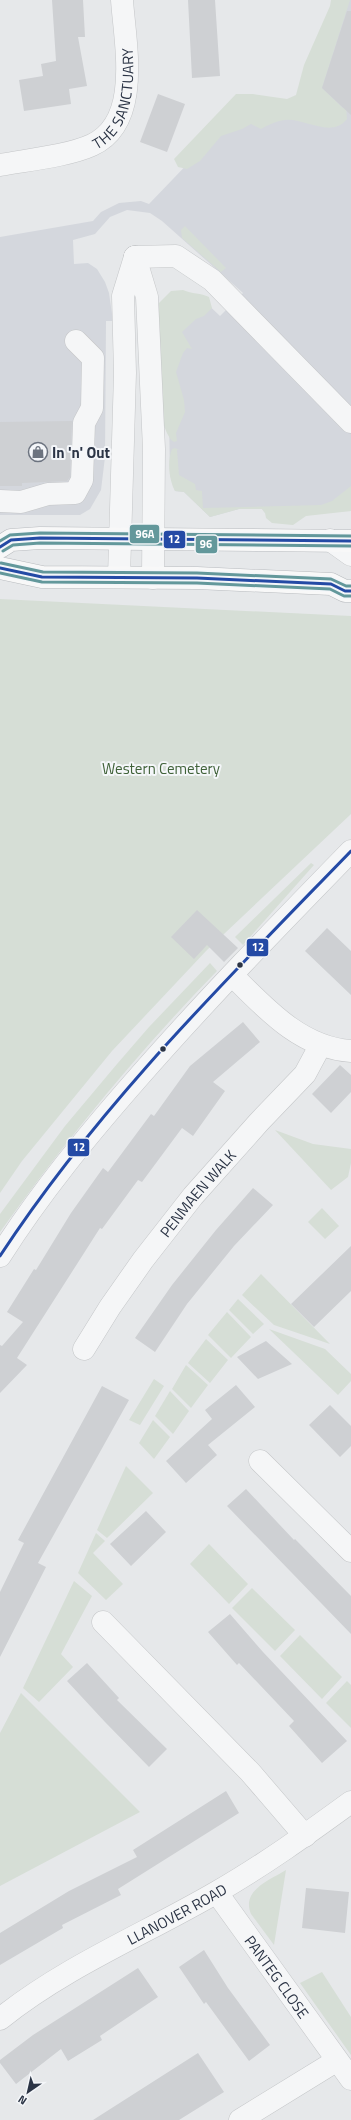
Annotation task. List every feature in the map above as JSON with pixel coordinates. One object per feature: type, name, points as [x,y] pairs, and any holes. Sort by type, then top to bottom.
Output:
[{"type":"highway","points":[[0,547],[11,540],[120,539],[340,541]]},
{"type":"highway","points":[[0,568],[42,577],[119,577],[331,584],[345,591],[351,591]]},
{"type":"street","name":"THE SANCTUARY","points":[[0,165],[76,151],[93,145],[109,134],[123,110],[128,84],[122,0]]},
{"type":"street","points":[[135,257],[176,256],[212,280],[351,422]]},
{"type":"street","points":[[119,577],[125,373],[123,296],[135,257]]},
{"type":"street","points":[[135,257],[147,297],[154,449],[154,578]]},
{"type":"street","points":[[0,501],[21,502],[48,494],[75,493],[80,488],[82,480],[84,423],[92,408],[93,358],[76,341]]},
{"type":"street","points":[[340,541],[351,555]]},
{"type":"street","points":[[0,1256],[46,1189],[97,1125],[170,1040],[351,851]]},
{"type":"street","points":[[232,975],[278,1018],[300,1036],[320,1046],[351,1051]]},
{"type":"street","name":"PENMAEN WALK","points":[[84,1349],[110,1307],[143,1260],[198,1191],[259,1122],[305,1074],[320,1046]]},
{"type":"street","points":[[260,1461],[351,1551]]},
{"type":"street","points":[[103,1622],[250,1772],[305,1836]]},
{"type":"street","name":"LLANOVER ROAD","points":[[0,2019],[49,1984],[217,1892],[305,1836],[351,1802]]},
{"type":"street","name":"PANTEG CLOSE","points":[[217,1892],[336,2061],[351,2079]]},
{"type":"street","points":[[240,2120],[336,2061]]},
{"type":"shaded area","points":[[335,0],[351,0],[351,511],[265,513],[262,509],[239,509],[210,517],[184,492],[175,491],[170,475],[169,416],[164,318],[197,294],[220,316],[243,293],[162,221],[150,213],[127,210],[110,217],[95,234],[73,240],[74,264],[88,263],[97,269],[105,282],[109,293],[113,321],[106,321],[105,457],[101,490],[90,509],[80,515],[0,515],[0,237],[93,221],[101,212],[119,203],[141,201],[149,204],[245,104],[303,107]]},
{"type":"green space","points":[[331,0],[350,0],[322,88],[343,108],[346,106],[347,119],[341,125],[326,128],[293,120],[278,121],[261,129],[251,124],[242,129],[221,136],[200,161],[187,169],[178,167],[174,159],[236,94],[253,94],[287,99],[296,95],[304,65],[330,6]]},
{"type":"green space","points":[[185,226],[226,268],[221,272],[182,238],[181,230]]},
{"type":"green space","points":[[183,290],[209,297],[212,308],[204,316],[196,319],[182,332],[192,349],[187,348],[183,353],[176,372],[184,400],[185,412],[176,433],[177,441],[174,442],[168,436],[162,421],[156,306],[171,291]]},
{"type":"green space","points":[[175,448],[179,450],[177,450],[179,475],[195,484],[196,490],[202,491],[203,508],[321,505],[332,501],[351,486],[351,511],[306,516],[293,525],[272,523],[266,518],[262,509],[239,509],[210,517],[184,492],[175,491],[171,481],[169,465],[170,454],[172,449]]},
{"type":"green space","name":"Western Cemetery","points":[[0,599],[351,616],[351,814],[207,950],[112,1051],[22,1161],[0,1193]]},
{"type":"green space","points":[[311,863],[314,865],[243,945],[235,937]]},
{"type":"green space","points":[[210,963],[217,971],[159,1033],[104,1097],[77,1130],[0,1232],[0,1214],[65,1126],[149,1027]]},
{"type":"green space","points":[[275,1130],[313,1144],[351,1149],[351,1163],[348,1177],[331,1190]]},
{"type":"green space","points":[[322,1208],[339,1226],[325,1239],[308,1222]]},
{"type":"green space","points":[[261,1274],[330,1344],[274,1325],[242,1295]]},
{"type":"green space","points":[[238,1299],[264,1324],[253,1334],[229,1310]]},
{"type":"green space","points":[[227,1312],[251,1337],[231,1358],[208,1335]]},
{"type":"green space","points":[[269,1329],[325,1349],[351,1374],[351,1381],[338,1395]]},
{"type":"green space","points":[[206,1339],[228,1360],[210,1383],[188,1363]]},
{"type":"green space","points":[[186,1365],[208,1385],[191,1408],[172,1389]]},
{"type":"green space","points":[[154,1379],[164,1386],[140,1425],[129,1420]]},
{"type":"green space","points":[[170,1391],[189,1411],[173,1434],[155,1416]]},
{"type":"green space","points":[[153,1420],[170,1437],[154,1459],[139,1443]]},
{"type":"green space","points":[[126,1466],[153,1493],[107,1538],[97,1530]]},
{"type":"green space","points":[[96,1533],[105,1541],[93,1553],[123,1584],[106,1600],[78,1573]]},
{"type":"green space","points":[[209,1544],[248,1584],[229,1604],[190,1564]]},
{"type":"green space","points":[[74,1581],[92,1596],[61,1654],[73,1667],[39,1702],[23,1688]]},
{"type":"green space","points":[[252,1588],[295,1630],[275,1651],[232,1608]]},
{"type":"green space","points":[[300,1635],[342,1677],[322,1699],[280,1656]]},
{"type":"green space","points":[[347,1681],[351,1685],[351,1728],[326,1703]]},
{"type":"green space","points":[[21,1693],[140,1812],[0,1886],[0,1733]]},
{"type":"green space","points":[[286,1870],[274,1945],[251,1914],[249,1906],[250,1898],[253,1892],[265,1882]]},
{"type":"green space","points":[[322,1972],[351,2017],[351,2055],[300,1983]]},
{"type":"building","points":[[52,0],[83,0],[85,37],[78,37],[87,86],[69,89],[71,104],[24,111],[19,80],[43,76],[41,64],[56,61]]},
{"type":"building","points":[[188,0],[215,0],[220,76],[192,78]]},
{"type":"building","points":[[347,11],[351,11],[351,115],[322,88]]},
{"type":"building","points":[[158,94],[185,104],[167,152],[140,142]]},
{"type":"building","points":[[72,421],[70,477],[67,481],[22,483],[22,486],[0,486],[0,422]]},
{"type":"building","points":[[197,910],[238,948],[224,962],[207,945],[194,959],[171,937]]},
{"type":"building","points":[[327,928],[351,951],[351,995],[305,951]]},
{"type":"building","points":[[243,1022],[260,1042],[213,1082],[225,1091],[193,1136],[182,1128],[142,1182],[138,1180],[102,1229],[100,1228],[17,1358],[27,1365],[0,1393],[0,1345],[2,1346],[23,1322],[7,1312],[34,1269],[36,1270],[71,1213],[103,1168],[108,1172],[151,1114],[154,1116],[190,1066]]},
{"type":"building","points":[[340,1065],[351,1075],[351,1092],[331,1113],[312,1094]]},
{"type":"building","points":[[253,1188],[273,1205],[234,1246],[187,1304],[155,1352],[135,1338],[172,1285],[216,1230]]},
{"type":"building","points":[[351,1246],[351,1291],[314,1327],[291,1304]]},
{"type":"building","points":[[266,1341],[292,1364],[258,1379],[237,1357]]},
{"type":"building","points":[[236,1385],[255,1407],[208,1445],[217,1455],[186,1483],[166,1461],[212,1419],[205,1410]]},
{"type":"building","points":[[102,1386],[129,1400],[38,1563],[46,1567],[0,1657],[0,1592],[24,1543],[18,1540]]},
{"type":"building","points":[[330,1405],[351,1426],[351,1446],[340,1457],[309,1425]]},
{"type":"building","points":[[246,1489],[294,1540],[295,1539],[351,1596],[351,1634],[227,1506]]},
{"type":"building","points":[[146,1511],[166,1532],[131,1566],[110,1544]]},
{"type":"building","points":[[230,1614],[263,1652],[347,1741],[322,1763],[289,1726],[294,1721],[239,1663],[237,1665],[208,1632]]},
{"type":"building","points":[[87,1663],[119,1698],[117,1700],[167,1749],[149,1767],[67,1681]]},
{"type":"building","points":[[226,1791],[239,1813],[118,1889],[121,1895],[62,1925],[63,1928],[0,1965],[0,1933],[69,1891],[137,1857],[133,1850]]},
{"type":"building","points":[[306,1888],[349,1892],[345,1933],[302,1928]]},
{"type":"building","points":[[204,1950],[228,1988],[270,2045],[249,2061],[206,2002],[204,2004],[179,1967]]},
{"type":"building","points":[[138,1968],[158,1997],[100,2036],[102,2040],[68,2061],[61,2049],[16,2084],[0,2063],[0,2060],[33,2035]]},
{"type":"building","points":[[198,2053],[224,2092],[179,2120],[93,2120]]},
{"type":"transit line","name":"96A","points":[[0,541],[10,535],[40,533],[351,536]]},
{"type":"transit line","name":"12","points":[[0,547],[11,540],[40,538],[351,541]]},
{"type":"transit line","name":"96","points":[[3,551],[13,545],[40,543],[351,546]]},
{"type":"transit line","name":"96A","points":[[1,563],[43,572],[197,573],[331,579],[346,586],[351,586]]},
{"type":"transit line","name":"12","points":[[0,568],[42,577],[197,578],[331,584],[345,591],[351,591]]},
{"type":"transit line","name":"96","points":[[0,573],[42,582],[197,583],[330,589],[344,596],[351,596]]},
{"type":"transit line","name":"12","points":[[0,1256],[38,1201],[79,1147],[121,1096],[211,996],[351,851]]},
{"type":"place","name":"In 'n' Out","points":[[38,452]]}]
